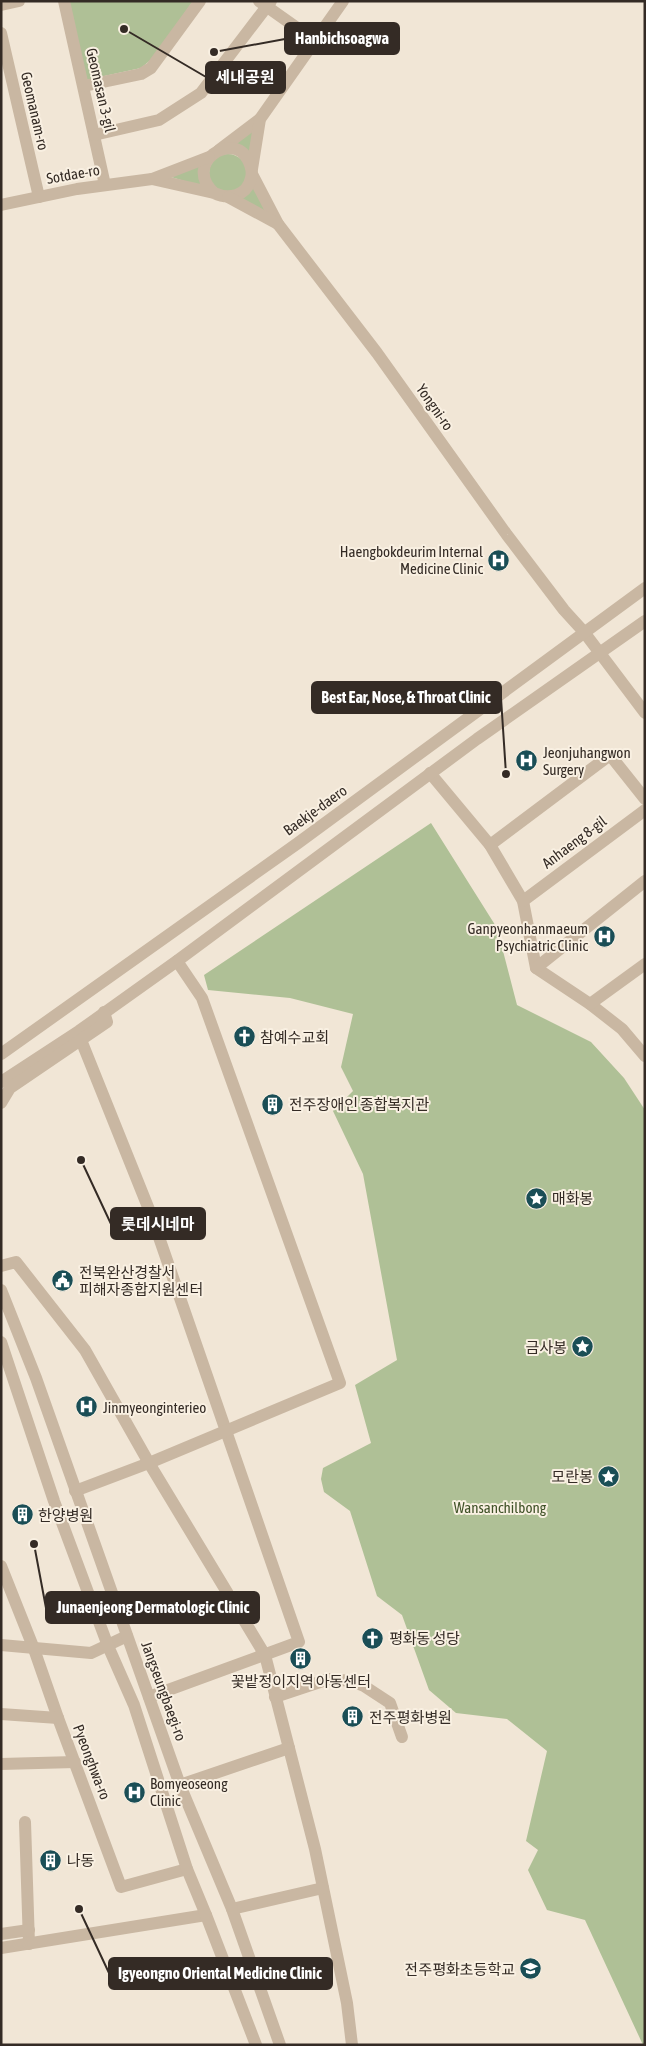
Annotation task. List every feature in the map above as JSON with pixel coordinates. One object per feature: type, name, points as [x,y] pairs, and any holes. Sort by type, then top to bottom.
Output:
[{"type":"street","points":[[1,5],[19,1]]},
{"type":"street","name":"Geomasan 3-gil","points":[[64,1],[105,185]]},
{"type":"street","points":[[84,86],[141,74],[151,68],[200,1]]},
{"type":"street","points":[[214,193],[208,188],[203,174],[204,165],[214,153],[260,119],[343,1]]},
{"type":"street","points":[[94,135],[159,120],[201,93],[266,3],[314,40]]},
{"type":"street","name":"Geomanam-ro","points":[[1,33],[3,51],[39,197]]},
{"type":"street","points":[[228,197],[236,196],[248,187],[260,119]]},
{"type":"street","points":[[152,179],[224,148],[236,150],[246,157],[252,171]]},
{"type":"street","name":"Yongni-ro","points":[[252,171],[278,224],[376,353],[507,535],[645,713]]},
{"type":"street","points":[[152,179],[228,197],[278,224]]},
{"type":"street","name":"Sotdae-ro","points":[[1,205],[105,185],[152,179]]},
{"type":"street","name":"Baekje-daero","points":[[1,1054],[298,843],[645,588]]},
{"type":"street","points":[[1,1082],[177,961],[430,773],[645,621]]},
{"type":"street","points":[[490,844],[610,755],[645,799]]},
{"type":"street","points":[[430,773],[490,844],[523,901],[536,968],[590,1004],[622,1029],[645,1056]]},
{"type":"street","name":"Anhaeng 8-gil","points":[[523,901],[645,810]]},
{"type":"street","points":[[536,968],[645,881]]},
{"type":"street","points":[[75,1491],[149,1463],[340,1384],[202,998],[177,961]]},
{"type":"street","points":[[590,1004],[645,964]]},
{"type":"street","points":[[1,1103],[10,1088],[107,1022],[104,1012]]},
{"type":"street","points":[[81,1040],[152,1217],[299,1642],[149,1697]]},
{"type":"street","points":[[1,1266],[16,1262],[79,1343],[265,1655],[323,1888],[347,2003],[352,2045]]},
{"type":"street","name":"Jangseungbaegi-ro","points":[[1,1290],[36,1378],[180,1785],[232,1909],[280,2045]]},
{"type":"street","points":[[1,1342],[36,1449],[108,1646],[134,1704],[187,1869],[256,2045]]},
{"type":"street","name":"Pyeonghwa-ro","points":[[2,1569],[34,1648],[121,1888],[187,1869]]},
{"type":"street","points":[[1,1645],[91,1653],[127,1636]]},
{"type":"street","points":[[275,1697],[329,1679],[352,1681],[364,1686],[390,1703],[402,1737]]},
{"type":"street","points":[[1,1714],[58,1718]]},
{"type":"street","points":[[180,1785],[289,1748]]},
{"type":"street","points":[[1,1764],[75,1762]]},
{"type":"street","points":[[25,1822],[29,1944]]},
{"type":"street","points":[[232,1909],[323,1888]]},
{"type":"street","points":[[1,1948],[206,1915]]},
{"type":"street","points":[[1,1934],[28,1930]]},
{"type":"green space","points":[[68,1],[193,1],[153,58],[141,68],[86,80]]},
{"type":"green space","points":[[259,117],[251,162],[232,145]]},
{"type":"green space","points":[[228,154],[241,160],[247,173],[241,186],[228,192],[215,186],[209,173],[215,160]]},
{"type":"green space","points":[[200,164],[204,187],[171,177]]},
{"type":"green space","points":[[253,179],[271,215],[238,197]]},
{"type":"green space","name":"Wansanchilbong","points":[[431,823],[497,928],[517,1005],[591,1042],[624,1078],[645,1110],[645,2045],[643,2045],[585,1920],[547,1910],[528,1870],[538,1850],[526,1841],[547,1751],[507,1719],[456,1713],[429,1690],[402,1615],[377,1596],[350,1511],[324,1492],[321,1479],[323,1468],[371,1443],[355,1385],[397,1360],[363,1174],[333,1111],[353,1091],[341,1067],[353,1014],[290,998],[208,990],[204,975]]},
{"type":"place","name":"세내공원","points":[[124,29]]},
{"type":"place","name":"Hanbichsoagwa","points":[[214,52]]},
{"type":"place","name":"Haengbokdeurim Internal Medicine Clinic","points":[[499,560]]},
{"type":"place","name":"Jeonjuhangwon Surgery","points":[[527,761]]},
{"type":"place","name":"Best Ear, Nose, & Throat Clinic","points":[[506,774]]},
{"type":"place","name":"Ganpyeonhanmaeum Psychiatric Clinic","points":[[604,937]]},
{"type":"place","name":"참예수교회","points":[[244,1037]]},
{"type":"place","name":"전주장애인 종합복지관","points":[[273,1104]]},
{"type":"place","name":"롯데시네마","points":[[81,1160]]},
{"type":"place","name":"매화봉","points":[[536,1198]]},
{"type":"place","name":"전북완산경찰서 피해자종합지원센터","points":[[63,1281]]},
{"type":"place","name":"금사봉","points":[[583,1347]]},
{"type":"place","name":"Jinmyeonginterieo","points":[[87,1407]]},
{"type":"place","name":"모란봉","points":[[609,1476]]},
{"type":"place","name":"한양병원","points":[[22,1515]]},
{"type":"place","name":"Junaenjeong Dermatologic Clinic","points":[[34,1544]]},
{"type":"place","name":"평화동 성당","points":[[373,1638]]},
{"type":"place","name":"꽃밭정이지역 아동센터","points":[[301,1658]]},
{"type":"place","name":"전주평화병원","points":[[353,1717]]},
{"type":"place","name":"Bomyeoseong Clinic","points":[[134,1792]]},
{"type":"place","name":"나동","points":[[51,1860]]},
{"type":"place","name":"Igyeongno Oriental Medicine Clinic","points":[[79,1909]]},
{"type":"place","name":"전주평화초등학교","points":[[531,1969]]}]
